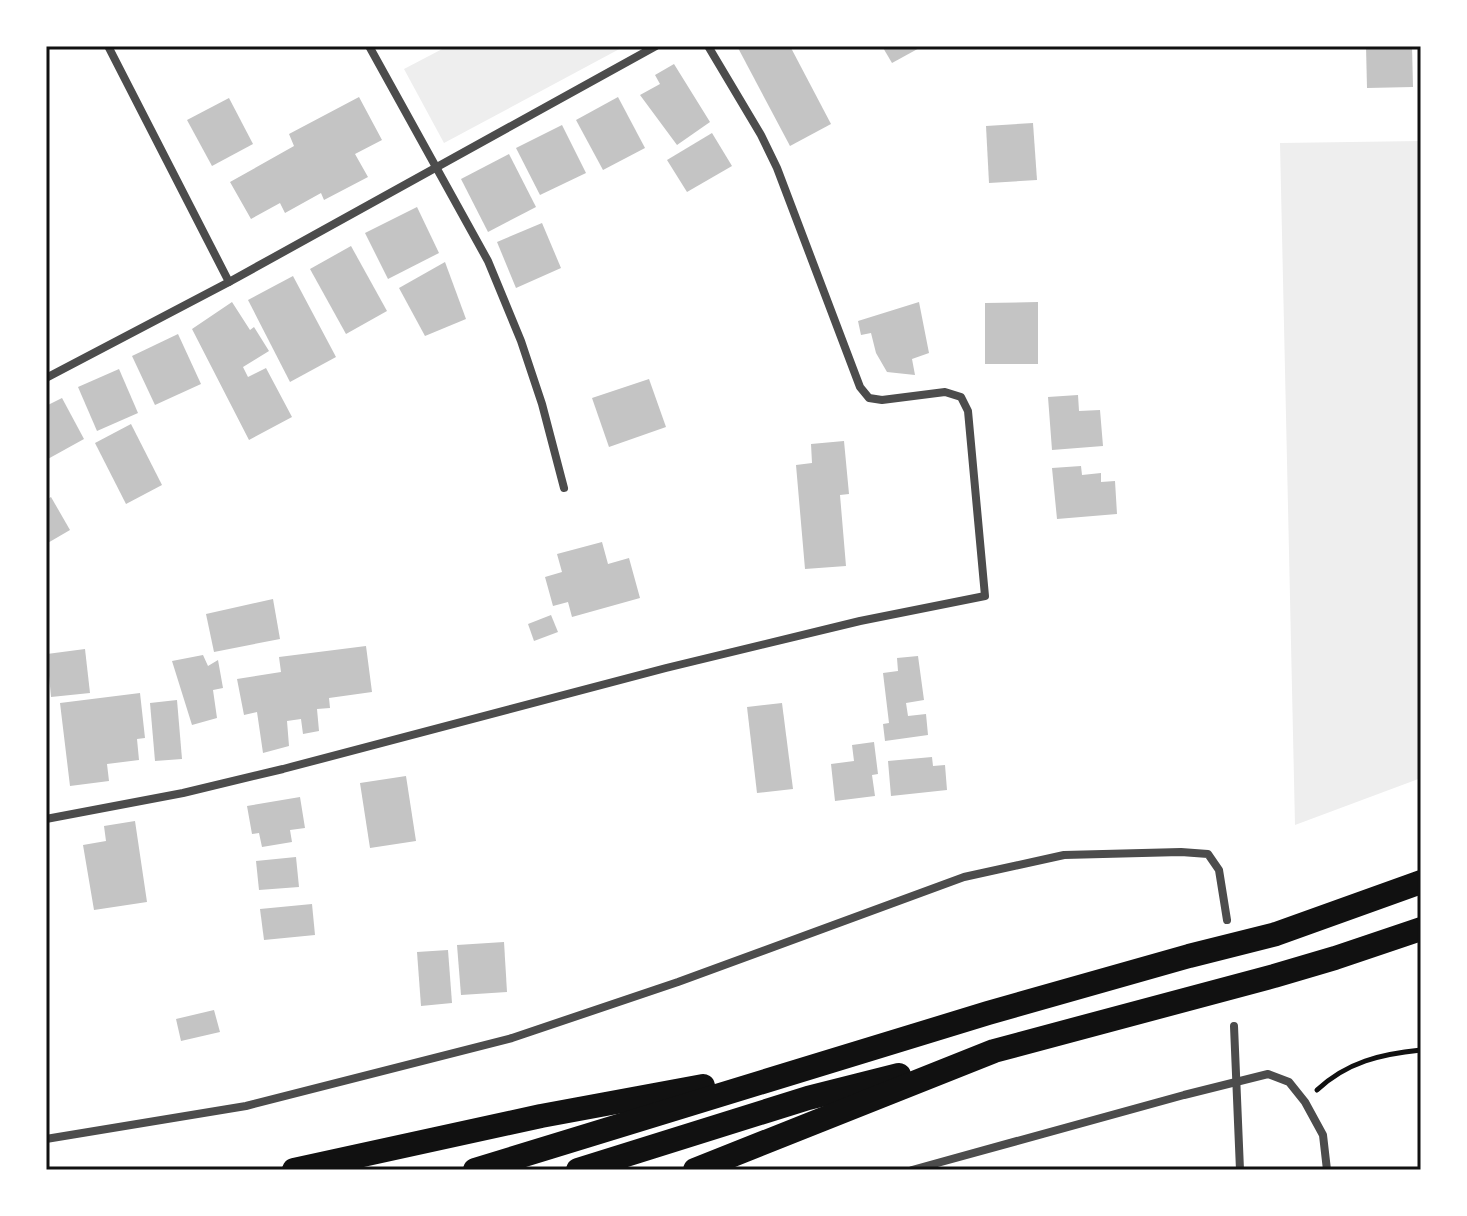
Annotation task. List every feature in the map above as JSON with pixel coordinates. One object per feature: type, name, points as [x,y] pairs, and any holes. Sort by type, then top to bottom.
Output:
[{"type":"highway","points":[[475,1170],[821,1063],[1189,956],[1276,934],[1421,882]]},
{"type":"highway","points":[[578,1170],[808,1098],[1189,1000],[1335,958],[1421,929]]},
{"type":"highway","points":[[695,1170],[994,1051]]},
{"type":"highway","points":[[294,1170],[541,1116],[821,1063]]},
{"type":"street","points":[[108,46],[229,282]]},
{"type":"street","points":[[369,46],[488,261],[521,341],[542,404],[564,488]]},
{"type":"street","points":[[46,378],[229,282],[656,46]]},
{"type":"street","points":[[46,819],[240,779],[666,668],[860,621],[985,596],[968,411],[961,397],[945,392],[882,400],[869,398],[860,387],[777,168],[708,46]]},
{"type":"street","points":[[46,1139],[246,1106],[512,1038],[678,982],[964,877],[1064,855],[1208,854],[1219,870],[1227,920]]},
{"type":"street","points":[[1234,1026],[1240,1170]]},
{"type":"street","points":[[912,1170],[1268,1074],[1289,1082],[1305,1102],[1323,1135],[1327,1170]]},
{"type":"path","points":[[1305,1102],[1330,1079],[1364,1060],[1421,1050]]},
{"type":"shaded area","points":[[448,46],[625,46],[444,143],[404,69]]},
{"type":"shaded area","points":[[1421,141],[1421,778],[1295,825],[1280,143]]},
{"type":"building","points":[[737,46],[790,46],[831,124],[790,146]]},
{"type":"building","points":[[882,46],[923,46],[892,63]]},
{"type":"building","points":[[1366,46],[1412,46],[1413,87],[1367,88]]},
{"type":"building","points":[[674,64],[710,122],[677,145],[640,95],[660,84],[655,75]]},
{"type":"building","points":[[359,97],[382,140],[355,154],[368,177],[324,200],[321,193],[285,213],[280,203],[251,219],[230,182],[294,146],[289,134]]},
{"type":"building","points":[[618,97],[645,148],[603,170],[576,120]]},
{"type":"building","points":[[229,98],[253,144],[212,166],[187,120]]},
{"type":"building","points":[[1033,123],[1037,180],[989,183],[986,126]]},
{"type":"building","points":[[562,125],[586,173],[540,195],[516,148]]},
{"type":"building","points":[[712,133],[732,166],[687,192],[667,160]]},
{"type":"building","points":[[509,154],[536,207],[488,232],[461,179]]},
{"type":"building","points":[[417,207],[439,253],[388,279],[365,233]]},
{"type":"building","points":[[542,223],[561,268],[516,288],[497,242]]},
{"type":"building","points":[[351,246],[387,311],[346,334],[310,269]]},
{"type":"building","points":[[445,262],[466,319],[425,336],[399,288]]},
{"type":"building","points":[[293,276],[336,357],[290,382],[248,300]]},
{"type":"building","points":[[232,302],[250,330],[254,327],[269,351],[243,367],[248,377],[266,368],[292,417],[249,440],[192,329]]},
{"type":"building","points":[[919,302],[929,353],[912,359],[915,375],[887,372],[876,353],[871,333],[861,335],[858,321]]},
{"type":"building","points":[[1038,302],[1038,364],[985,364],[985,303]]},
{"type":"building","points":[[178,334],[201,384],[155,405],[132,356]]},
{"type":"building","points":[[119,369],[138,413],[97,431],[78,387]]},
{"type":"building","points":[[649,379],[666,427],[609,447],[592,398]]},
{"type":"building","points":[[1078,395],[1079,411],[1100,410],[1103,446],[1052,450],[1048,397]]},
{"type":"building","points":[[62,398],[84,439],[46,460],[46,406]]},
{"type":"building","points":[[131,424],[162,485],[126,504],[95,443]]},
{"type":"building","points":[[844,441],[849,494],[840,495],[846,566],[805,569],[796,465],[812,463],[811,444]]},
{"type":"building","points":[[1081,466],[1082,475],[1101,473],[1101,482],[1115,481],[1117,514],[1057,519],[1052,468]]},
{"type":"building","points":[[51,497],[70,530],[46,544],[46,500]]},
{"type":"building","points":[[602,542],[608,564],[629,558],[640,598],[572,617],[568,602],[553,606],[545,577],[562,572],[557,554]]},
{"type":"building","points":[[273,599],[280,639],[214,652],[206,614]]},
{"type":"building","points":[[551,615],[558,632],[534,641],[528,624]]},
{"type":"building","points":[[366,646],[372,692],[329,698],[330,708],[317,709],[319,731],[303,734],[301,719],[287,721],[289,746],[263,753],[257,712],[244,715],[237,679],[281,672],[279,657]]},
{"type":"building","points":[[85,649],[90,693],[51,697],[47,654]]},
{"type":"building","points":[[203,655],[208,666],[218,660],[223,688],[213,690],[217,718],[192,725],[172,661]]},
{"type":"building","points":[[918,656],[924,700],[906,703],[908,716],[926,714],[928,735],[885,741],[883,724],[889,723],[883,673],[898,671],[897,658]]},
{"type":"building","points":[[140,693],[145,738],[137,739],[139,760],[107,764],[109,781],[70,786],[60,703]]},
{"type":"building","points":[[177,700],[182,759],[155,761],[150,703]]},
{"type":"building","points":[[782,703],[793,789],[757,793],[747,707]]},
{"type":"building","points":[[874,742],[878,774],[872,775],[875,796],[835,801],[831,764],[854,761],[852,745]]},
{"type":"building","points":[[932,757],[933,766],[945,765],[947,790],[891,796],[888,761]]},
{"type":"building","points":[[406,776],[416,841],[370,848],[360,783]]},
{"type":"building","points":[[300,797],[305,828],[290,830],[292,842],[262,847],[259,833],[252,834],[247,806]]},
{"type":"building","points":[[135,821],[147,902],[94,910],[83,845],[106,841],[104,826]]},
{"type":"building","points":[[296,857],[299,887],[259,890],[256,861]]},
{"type":"building","points":[[312,904],[315,935],[264,940],[260,909]]},
{"type":"building","points":[[504,942],[507,992],[461,995],[457,945]]},
{"type":"building","points":[[448,950],[452,1003],[421,1006],[417,952]]},
{"type":"building","points":[[214,1010],[220,1032],[181,1041],[176,1019]]}]
